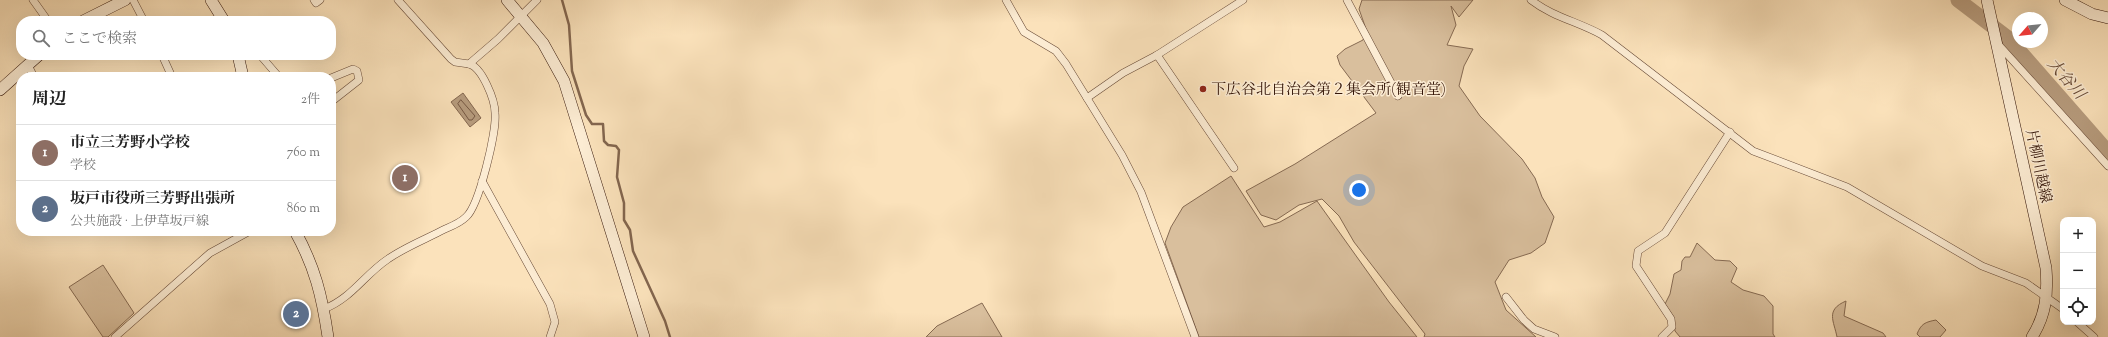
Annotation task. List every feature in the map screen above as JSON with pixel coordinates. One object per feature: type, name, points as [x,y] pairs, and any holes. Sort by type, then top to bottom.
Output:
[{"type":"street","points":[[33,0],[44,16]]},
{"type":"street","points":[[94,16],[125,0]]},
{"type":"street","points":[[133,0],[141,16]]},
{"type":"street","points":[[211,0],[221,16]]},
{"type":"street","points":[[314,0],[316,3],[320,0]]},
{"type":"street","points":[[324,309],[344,299],[392,256],[466,217],[472,209],[482,181],[496,114],[487,85],[476,67],[469,64],[455,62],[450,59],[398,0]]},
{"type":"street","points":[[507,0],[546,48],[566,87],[644,337]]},
{"type":"street","points":[[469,64],[498,39],[537,0]]},
{"type":"street","points":[[1006,0],[1024,32],[1056,52],[1066,64],[1122,155],[1141,192],[1195,337]]},
{"type":"street","points":[[1087,98],[1123,73],[1158,55],[1243,0]]},
{"type":"street","points":[[1347,0],[1398,96]]},
{"type":"street","points":[[1531,0],[1555,16],[1589,28],[1602,35],[1753,151],[1847,187],[1982,266],[2026,283],[2060,307]]},
{"type":"street","points":[[2065,0],[2092,14],[2108,18]]},
{"type":"street","name":"片柳川越線","points":[[1988,5],[2046,268],[2047,298],[2044,313],[2032,337]]},
{"type":"street","points":[[1996,40],[2108,166]]},
{"type":"street","points":[[1158,55],[1234,168]]},
{"type":"street","points":[[20,72],[34,60]]},
{"type":"street","points":[[164,60],[170,72]]},
{"type":"street","points":[[239,60],[242,72]]},
{"type":"street","points":[[264,60],[275,72]]},
{"type":"street","points":[[28,65],[32,72]]},
{"type":"street","points":[[336,76],[353,70],[357,71],[359,76],[359,80],[336,98]]},
{"type":"street","points":[[0,90],[16,76]]},
{"type":"street","points":[[1662,337],[1672,327],[1671,319],[1636,266],[1638,251],[1665,233],[1730,132]]},
{"type":"street","points":[[482,181],[550,304],[555,322],[550,337]]},
{"type":"street","points":[[115,337],[210,253],[241,236]]},
{"type":"street","points":[[297,236],[314,270],[324,309],[328,337]]},
{"type":"street","points":[[1506,297],[1524,320],[1534,329],[1555,337]]},
{"type":"street","points":[[2081,325],[2094,337]]},
{"type":"shaded area","points":[[1362,0],[1473,0],[1459,17],[1451,6],[1456,25],[1447,45],[1473,49],[1464,66],[1459,86],[1480,116],[1522,159],[1535,178],[1542,197],[1554,217],[1545,243],[1531,253],[1509,260],[1495,282],[1506,310],[1536,337],[1424,337],[1425,334],[1354,242],[1339,216],[1322,199],[1299,205],[1276,220],[1261,215],[1246,191],[1295,164],[1376,113],[1340,65],[1337,56],[1345,49],[1363,40],[1366,29],[1359,9]]},
{"type":"shaded area","points":[[1231,176],[1264,227],[1280,222],[1317,201],[1389,302],[1417,337],[1199,337],[1165,243],[1171,227],[1183,207]]},
{"type":"shaded area","points":[[1697,243],[1715,260],[1730,261],[1737,268],[1731,282],[1743,290],[1764,296],[1773,306],[1773,334],[1775,337],[1680,337],[1675,331],[1673,316],[1665,304],[1670,294],[1674,274],[1681,270],[1682,261],[1685,257],[1690,257]]},
{"type":"shaded area","points":[[103,265],[134,313],[108,337],[103,337],[69,287]]},
{"type":"shaded area","points":[[1846,301],[1844,316],[1883,333],[1886,337],[1837,337],[1832,316],[1833,312],[1839,304]]},
{"type":"shaded area","points":[[982,303],[1002,337],[926,337],[937,326]]},
{"type":"shaded area","points":[[1936,320],[1946,330],[1940,337],[1920,337],[1917,334],[1924,324]]},
{"type":"water","points":[[463,93],[481,118],[470,127],[451,102]]},
{"type":"waterway","points":[[562,0],[569,25],[572,71],[586,115],[592,124],[603,124],[604,141],[608,145],[616,146],[619,150],[617,177],[624,203],[624,220],[630,230],[633,251],[665,321],[670,337]]},
{"type":"waterway","name":"大谷川","points":[[1958,0],[2008,38],[2108,152]]},
{"type":"place","name":"下広谷北自治会第２集会所(観音堂)","points":[[1203,89]]},
{"type":"place","name":"市立三芳野小学校","points":[[405,178]]},
{"type":"place","name":"坂戸市役所三芳野出張所","points":[[296,314]]}]
